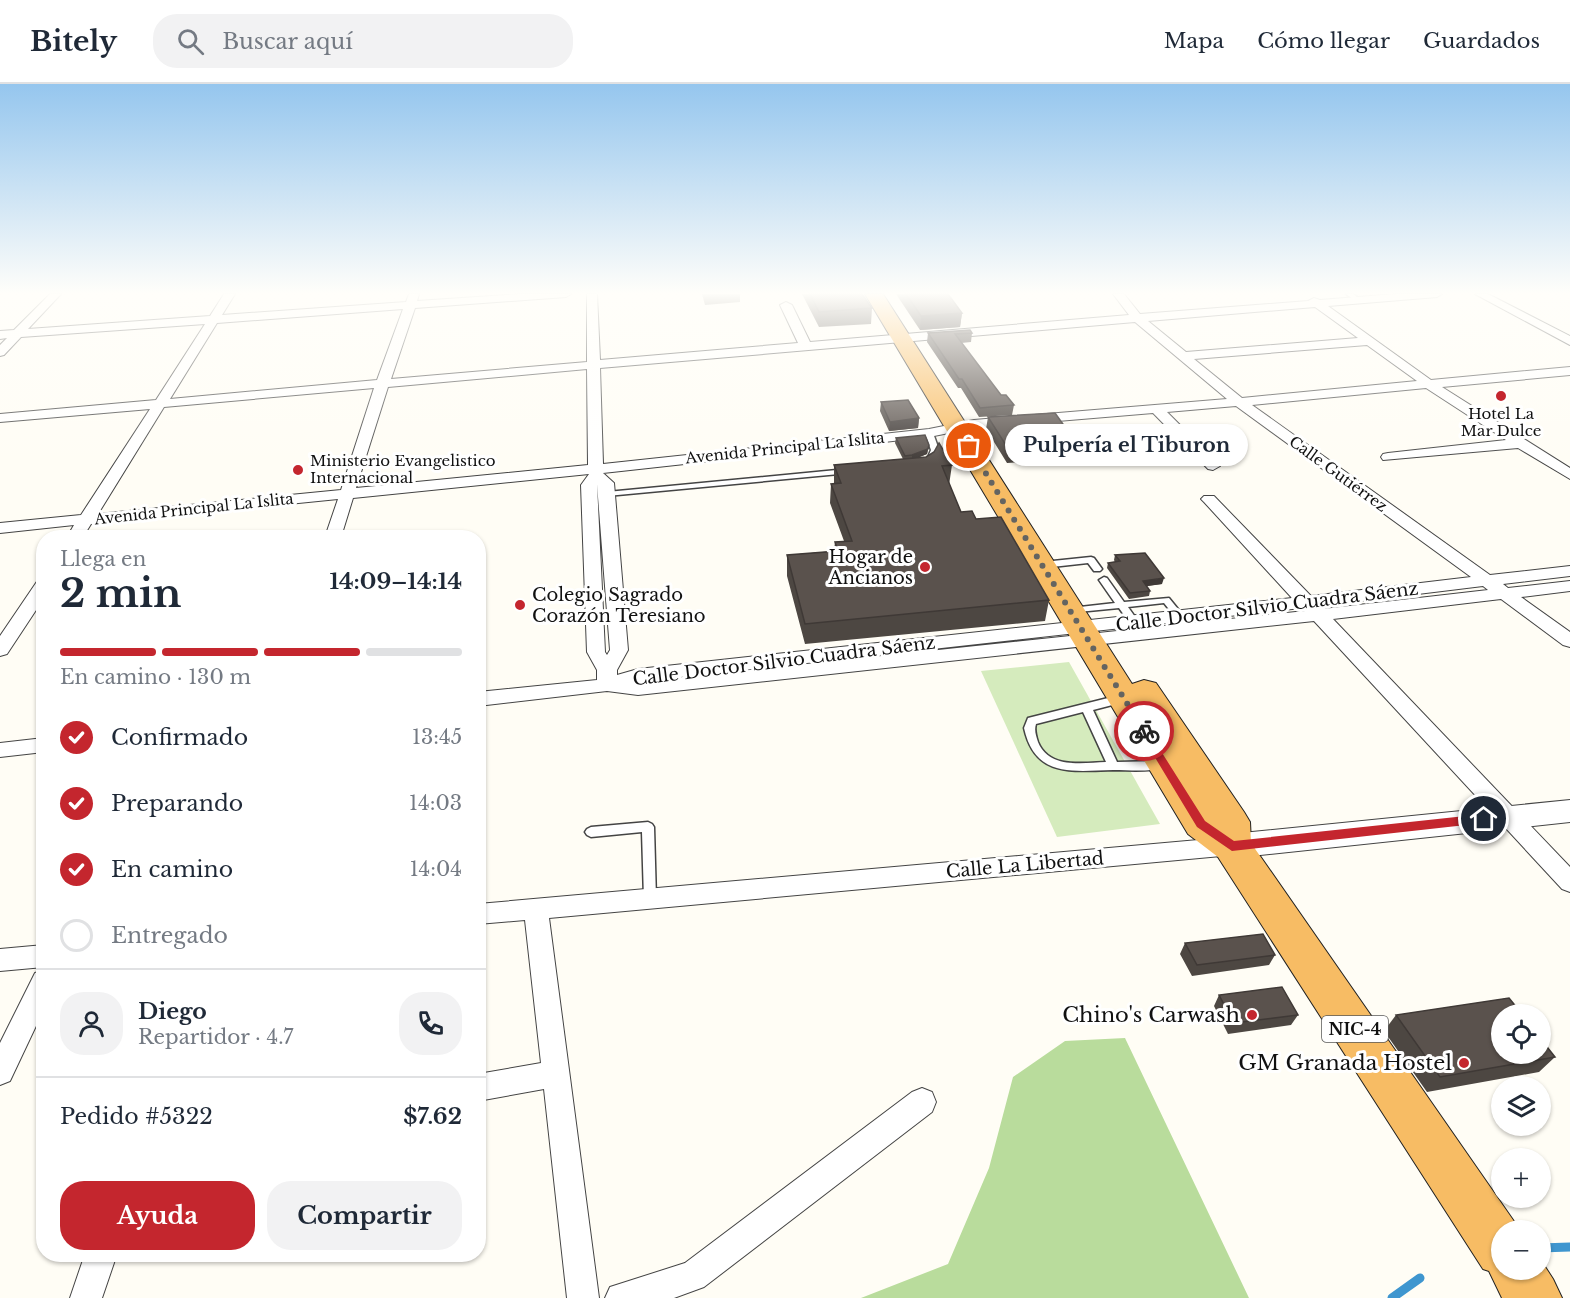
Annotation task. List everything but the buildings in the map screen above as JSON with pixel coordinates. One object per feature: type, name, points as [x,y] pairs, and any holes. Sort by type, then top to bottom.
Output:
[{"type":"highway","name":"NIC-4","points":[[919,351],[938,381],[954,428],[1022,516],[1052,564],[1104,624],[1155,727],[1164,765],[1201,824],[1232,846],[1491,1234]]},
{"type":"highway","name":"NIC-4","points":[[1104,624],[1124,699],[1155,727],[1231,822],[1232,846]]},
{"type":"highway","points":[[1522,1280],[1534,1298]]},
{"type":"street","points":[[79,530],[194,351]]},
{"type":"street","points":[[335,530],[394,351]]},
{"type":"street","points":[[594,351],[596,472],[589,485],[596,652],[607,677]]},
{"type":"street","points":[[0,418],[751,351]]},
{"type":"street","name":"Calle Gutiérrez","points":[[1178,351],[1239,402],[1570,641]]},
{"type":"street","points":[[1184,356],[1255,351]]},
{"type":"street","points":[[1382,351],[1427,383],[1567,473]]},
{"type":"street","name":"Avenida Principal La Islita","points":[[0,528],[596,472],[954,428],[1570,371]]},
{"type":"street","points":[[1156,409],[1213,466]]},
{"type":"street","points":[[1388,456],[1520,443]]},
{"type":"street","points":[[596,472],[606,483],[619,650],[607,677]]},
{"type":"street","points":[[1209,499],[1570,882]]},
{"type":"street","name":"Calle Doctor Silvio Cuadra Sáenz","points":[[1313,609],[1402,591],[1570,571]]},
{"type":"street","name":"Calle Doctor Silvio Cuadra Sáenz","points":[[486,698],[607,677],[638,689],[736,672],[908,653],[1104,624],[1185,624],[1313,609],[1416,604],[1570,586]]},
{"type":"street","points":[[1402,591],[1416,604]]},
{"type":"street","points":[[0,650],[36,596]]},
{"type":"street","points":[[0,750],[36,746]]},
{"type":"street","name":"Calle La Libertad","points":[[486,913],[1232,846],[1570,811]]},
{"type":"street","points":[[536,909],[582,1298]]},
{"type":"street","points":[[0,960],[36,957]]},
{"type":"street","points":[[0,1072],[36,998]]},
{"type":"street","points":[[486,1087],[556,1074]]},
{"type":"street","points":[[621,1298],[693,1276],[922,1102]]},
{"type":"street","points":[[86,1298],[98,1262]]},
{"type":"lane","points":[[927,471],[926,460],[954,428]]},
{"type":"lane","points":[[607,494],[858,470]]},
{"type":"lane","points":[[1052,564],[1091,561],[1097,569]]},
{"type":"lane","points":[[1104,580],[1104,624],[1166,600],[1185,624]]},
{"type":"lane","points":[[1124,699],[1032,722],[1029,728],[1035,751],[1054,764],[1073,767],[1164,765]]},
{"type":"lane","points":[[1086,707],[1113,766]]},
{"type":"lane","points":[[591,832],[648,827],[650,899]]},
{"type":"green space","points":[[1069,662],[1160,824],[1057,837],[981,671]]},
{"type":"green space","points":[[1125,1038],[1249,1298],[861,1298],[948,1264],[989,1168],[1013,1077],[1065,1041]]},
{"type":"waterway","points":[[1551,1248],[1570,1247]]},
{"type":"waterway","points":[[1392,1298],[1420,1278]]},
{"type":"way so far","points":[[969,446],[1144,731]]},
{"type":"place","name":"Hotel La Mar Dulce","points":[[1501,396]]},
{"type":"place","name":"Pulpería el Tiburon","points":[[969,446]]},
{"type":"place","name":"Ministerio Evangelistico Internacional","points":[[298,470]]},
{"type":"place","name":"Hogar de Ancianos","points":[[925,567]]},
{"type":"place","name":"Colegio Sagrado Corazón Teresiano","points":[[520,605]]},
{"type":"place","name":"Chino's Carwash","points":[[1252,1015]]},
{"type":"place","name":"GM Granada Hostel","points":[[1464,1063]]},
{"type":"route","points":[[1144,731],[1201,824],[1232,846],[1484,819]]}]
